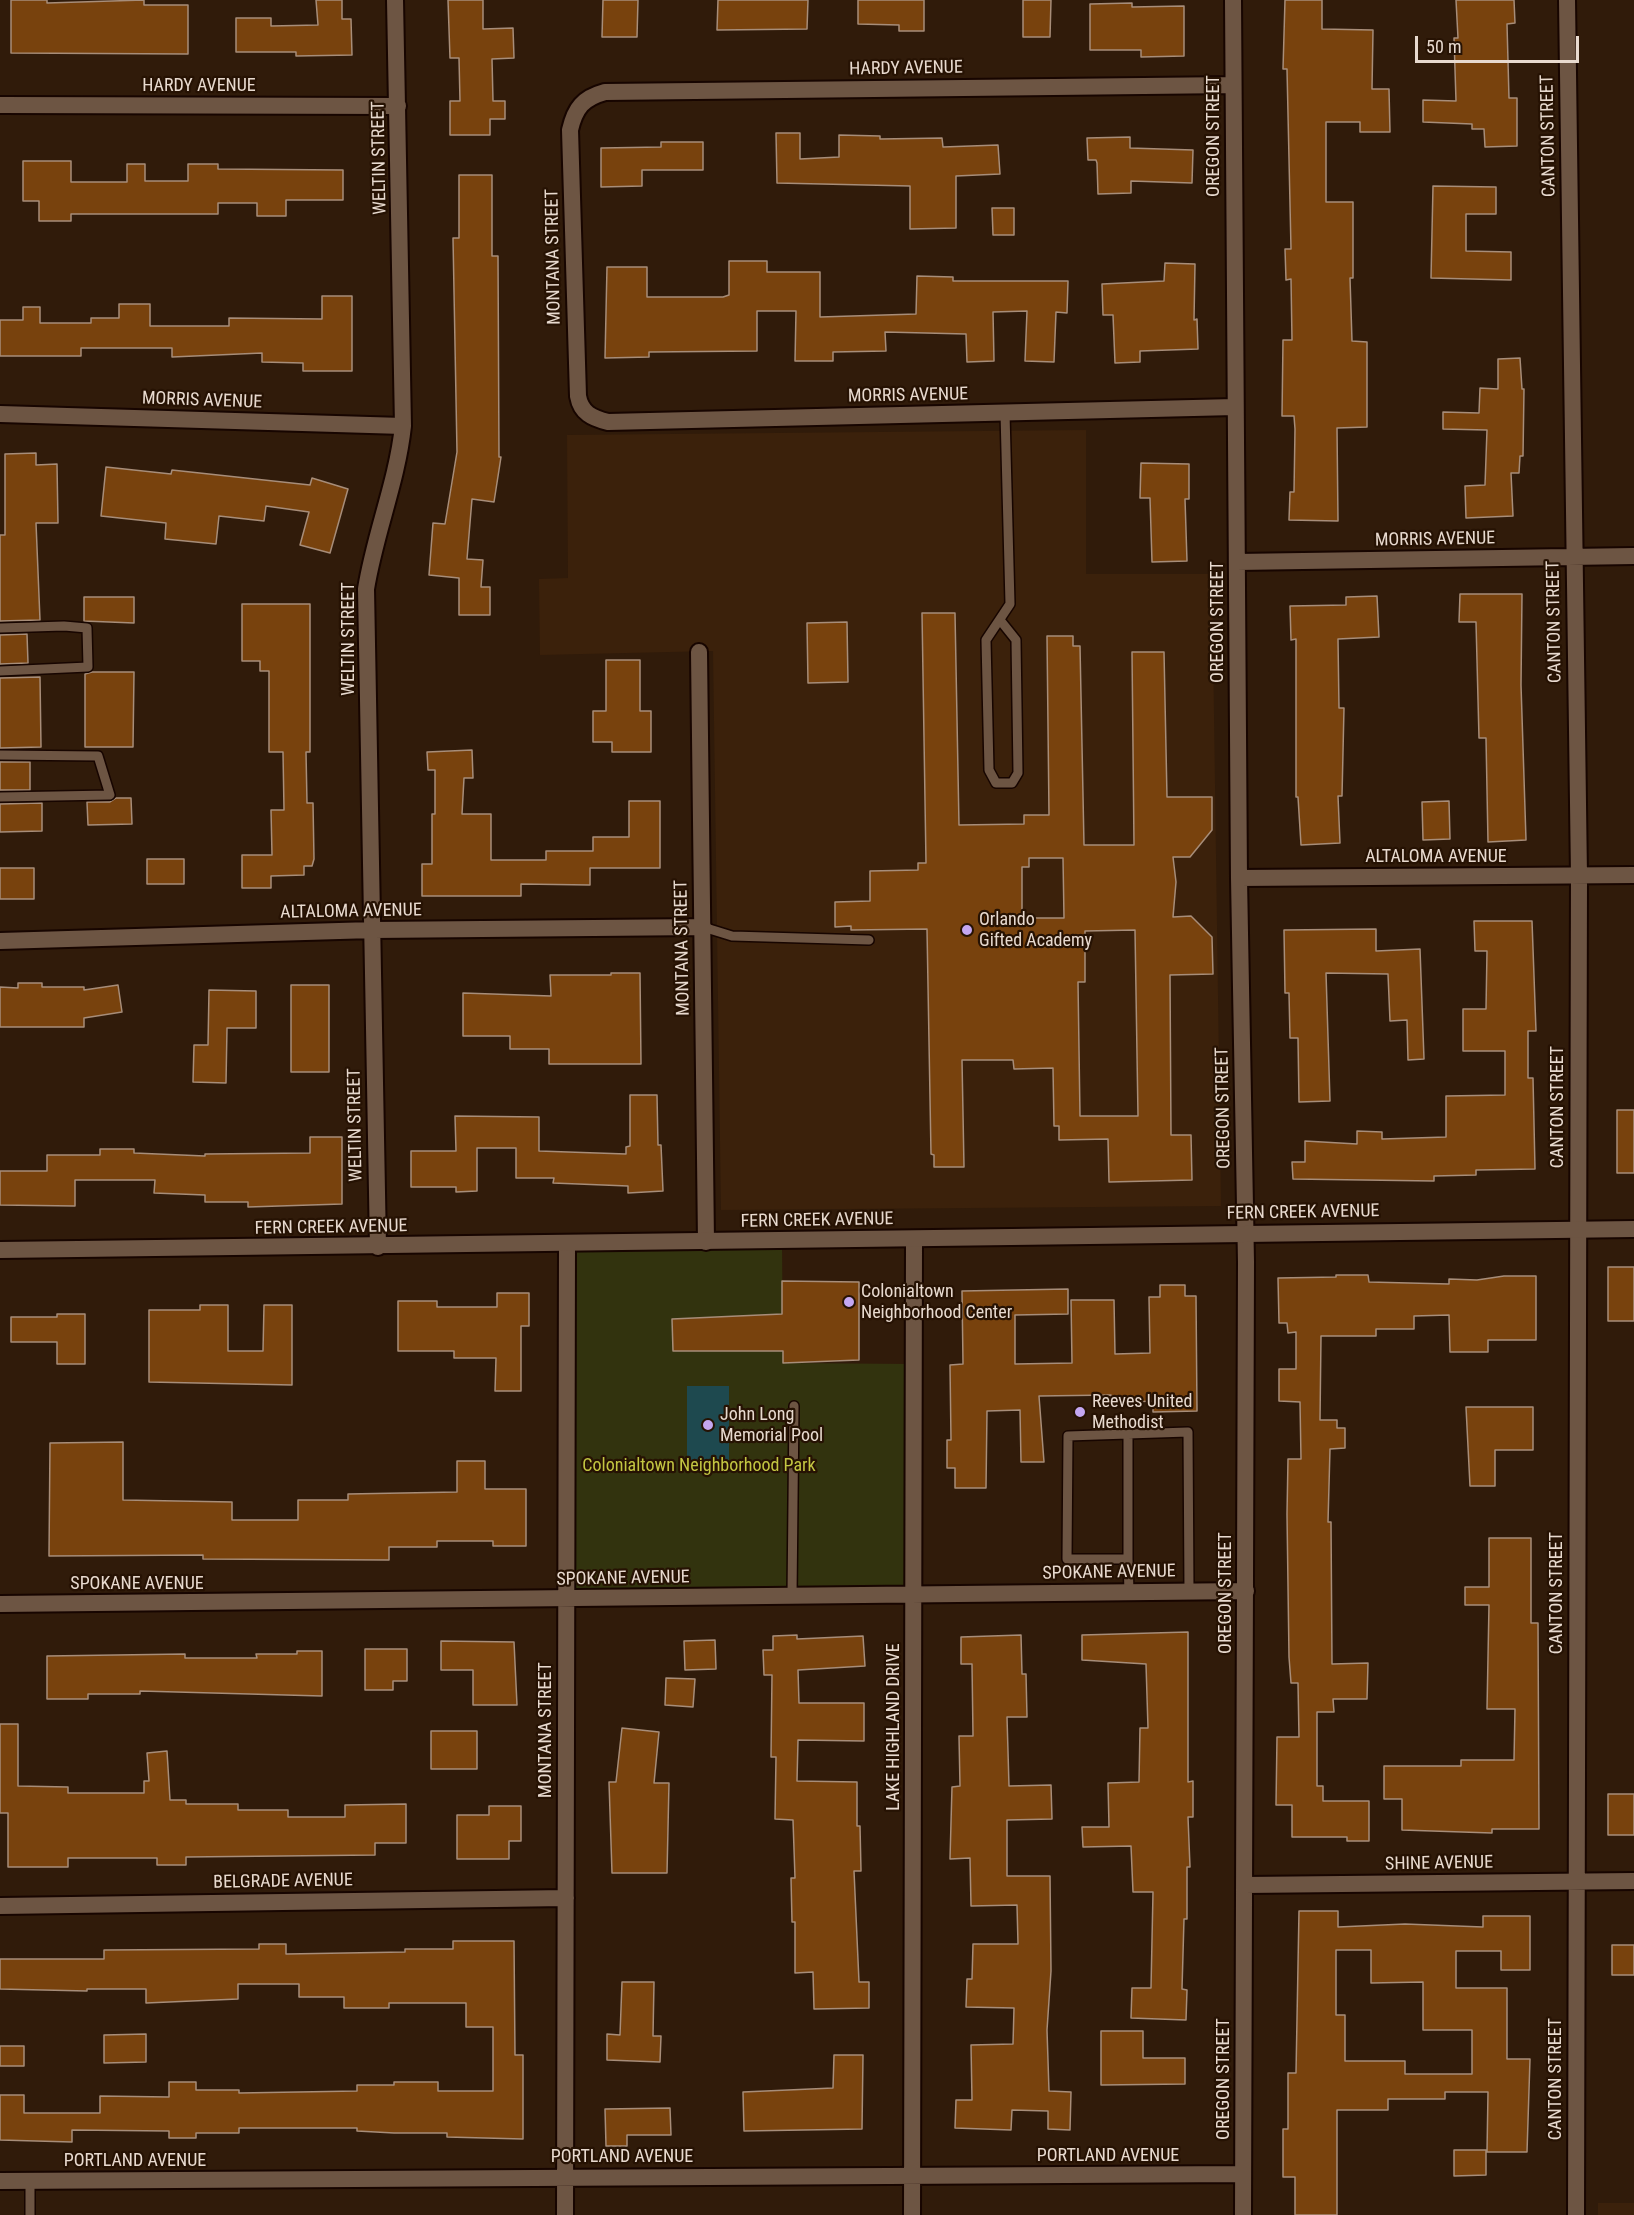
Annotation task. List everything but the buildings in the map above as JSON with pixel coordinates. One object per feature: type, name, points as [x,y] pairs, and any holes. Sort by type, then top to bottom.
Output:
[{"type":"street","name":"WELTIN STREET","points":[[378,1247],[366,588],[371,561],[399,465],[404,426],[395,0]]},
{"type":"street","name":"OREGON STREET","points":[[1233,0],[1239,878],[1245,1233],[1243,2215]]},
{"type":"street","name":"CANTON STREET","points":[[1567,0],[1579,875],[1576,2215]]},
{"type":"street","name":"HARDY AVENUE","points":[[582,102],[605,92],[1233,85]]},
{"type":"street","name":"MONTANA STREET","points":[[582,102],[574,114],[570,130],[578,396],[585,412]]},
{"type":"street","name":"HARDY AVENUE","points":[[0,105],[398,106]]},
{"type":"street","name":"MORRIS AVENUE","points":[[585,412],[595,419],[608,422],[1235,407]]},
{"type":"street","name":"MORRIS AVENUE","points":[[0,414],[404,426]]},
{"type":"street","name":"MORRIS AVENUE","points":[[1237,562],[1634,556]]},
{"type":"street","name":"MONTANA STREET","points":[[699,652],[706,1242]]},
{"type":"street","name":"ALTALOMA AVENUE","points":[[1239,878],[1634,875]]},
{"type":"street","name":"ALTALOMA AVENUE","points":[[0,941],[373,930],[703,927]]},
{"type":"street","name":"FERN CREEK AVENUE","points":[[0,1250],[567,1245],[1245,1233],[1634,1229]]},
{"type":"street","name":"LAKE HIGHLAND DRIVE","points":[[912,2215],[914,1240]]},
{"type":"street","name":"MONTANA STREET","points":[[565,2215],[567,1245]]},
{"type":"street","name":"SPOKANE AVENUE","points":[[0,1604],[1246,1591]]},
{"type":"street","name":"SHINE AVENUE","points":[[1245,1886],[1634,1881]]},
{"type":"street","name":"BELGRADE AVENUE","points":[[0,1906],[566,1898]]},
{"type":"street","name":"PORTLAND AVENUE","points":[[0,2181],[1243,2175]]},
{"type":"lane","points":[[1000,620],[1016,640],[1018,773],[1012,783],[996,783],[989,770],[986,640],[1010,604],[1005,414]]},
{"type":"lane","points":[[0,628],[64,626],[87,628],[88,667],[0,671]]},
{"type":"lane","points":[[0,755],[98,756],[110,795],[0,797]]},
{"type":"lane","points":[[703,927],[732,936],[869,940]]},
{"type":"lane","points":[[792,1596],[794,1406]]},
{"type":"lane","points":[[1128,1559],[1067,1559],[1068,1436],[1188,1432],[1189,1592]]},
{"type":"lane","points":[[1128,1434],[1129,1592]]},
{"type":"lane","points":[[30,2181],[30,2215]]},
{"type":"shaded area","name":"Orlando Gifted Academy","points":[[1086,430],[1086,574],[1212,574],[1221,1206],[721,1210],[713,651],[540,655],[539,579],[568,578],[567,435]]},
{"type":"shaded area","points":[[1598,2203],[1634,2203],[1634,2215],[1598,2215]]},
{"type":"green space","name":"Colonialtown Neighborhood Park","points":[[782,1241],[783,1363],[914,1364],[914,1595],[566,1599],[567,1245]]},
{"type":"water","name":"John Long Memorial Pool","points":[[687,1386],[729,1386],[729,1463],[687,1463]]},
{"type":"place","name":"Orlando Gifted Academy","points":[[967,930]]},
{"type":"place","name":"Colonialtown Neighborhood Center","points":[[849,1302]]},
{"type":"place","name":"Reeves United Methodist","points":[[1080,1412]]},
{"type":"place","name":"John Long Memorial Pool","points":[[708,1425]]}]
